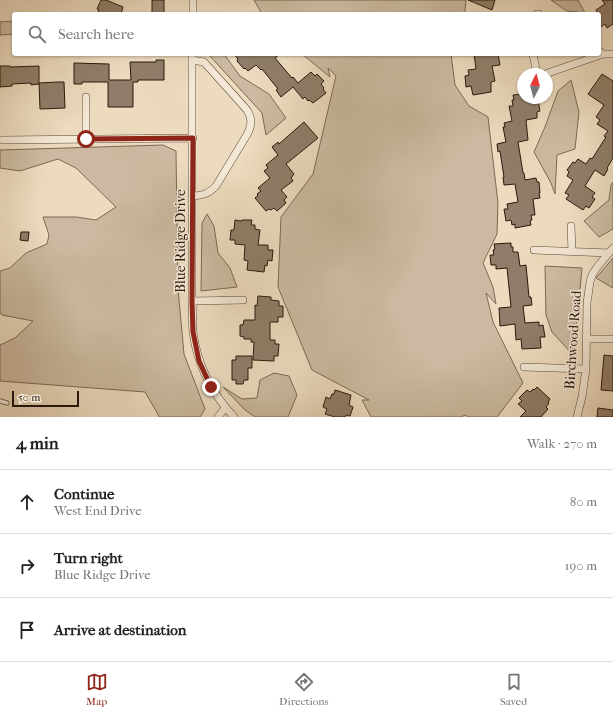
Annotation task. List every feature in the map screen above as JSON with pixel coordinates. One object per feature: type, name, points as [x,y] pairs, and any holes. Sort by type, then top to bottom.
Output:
[{"type":"street","points":[[193,0],[193,12]]},
{"type":"street","points":[[601,52],[613,54]]},
{"type":"street","points":[[533,56],[536,68]]},
{"type":"street","points":[[553,71],[591,56]]},
{"type":"street","points":[[192,57],[204,62],[247,110],[251,121],[251,127],[248,133],[216,186],[203,195],[193,196]]},
{"type":"street","name":"Blue Ridge Drive","points":[[192,57],[193,332],[199,361],[211,387],[234,417]]},
{"type":"street","points":[[86,97],[86,139]]},
{"type":"street","points":[[2,140],[193,138]]},
{"type":"street","points":[[572,226],[572,250]]},
{"type":"street","points":[[534,250],[572,250],[587,252],[611,251]]},
{"type":"street","name":"Birchwood Road","points":[[577,417],[582,397],[586,369],[587,303],[590,282],[592,275],[598,266],[611,251]]},
{"type":"street","points":[[192,301],[243,300]]},
{"type":"street","points":[[587,339],[613,339]]},
{"type":"street","points":[[524,367],[586,369]]},
{"type":"street","points":[[218,417],[226,408]]},
{"type":"lane","points":[[0,401],[7,403]]},
{"type":"shaded area","points":[[254,0],[466,0],[464,12],[261,12]]},
{"type":"shaded area","points":[[551,0],[578,0],[584,12],[567,11]]},
{"type":"shaded area","points":[[12,21],[12,34],[0,35],[0,22]]},
{"type":"shaded area","points":[[210,56],[225,56],[240,76],[269,94],[286,118],[266,135],[262,113]]},
{"type":"shaded area","points":[[304,56],[451,56],[455,85],[469,106],[488,117],[498,203],[497,234],[483,263],[493,287],[496,304],[486,293],[493,322],[523,383],[497,417],[468,417],[465,415],[461,417],[371,417],[362,400],[369,400],[312,370],[278,287],[281,217],[313,174],[336,76],[328,68],[330,77]]},
{"type":"shaded area","points":[[571,80],[579,112],[575,149],[557,155],[555,194],[551,183],[534,152],[558,91]]},
{"type":"shaded area","points":[[163,145],[176,151],[178,289],[184,354],[205,409],[200,417],[159,417],[145,392],[0,381],[0,345],[15,338],[33,321],[2,315],[0,313],[0,271],[10,268],[26,253],[47,244],[49,235],[43,217],[76,217],[96,220],[116,207],[76,168],[58,159],[20,171],[0,168],[0,150]]},
{"type":"shaded area","points":[[613,182],[613,229],[599,237],[584,221],[609,200],[611,185]]},
{"type":"shaded area","points":[[207,214],[214,226],[218,253],[230,268],[237,287],[201,291],[202,223]]},
{"type":"shaded area","points":[[613,258],[613,288],[596,278]]},
{"type":"shaded area","points":[[545,266],[582,268],[574,356],[552,332],[546,315]]},
{"type":"shaded area","points":[[274,373],[289,376],[297,395],[288,417],[255,417],[245,410],[223,387],[242,399],[257,398],[260,380]]},
{"type":"building","points":[[101,0],[106,0],[123,7],[122,12],[98,12],[99,10],[97,9]]},
{"type":"building","points":[[152,0],[164,0],[164,12],[152,12]]},
{"type":"building","points":[[468,0],[495,0],[492,10]]},
{"type":"building","points":[[602,0],[613,0],[613,24],[607,28],[605,24],[601,27],[601,12],[597,12],[596,10],[605,4]]},
{"type":"building","points":[[236,56],[278,56],[275,58],[298,83],[311,72],[315,76],[317,74],[324,81],[321,84],[326,93],[313,103],[309,100],[308,101],[305,97],[303,99],[293,87],[281,97],[276,90],[278,89],[262,69],[261,70],[256,65],[248,71],[245,68],[244,69],[237,61],[238,59]]},
{"type":"building","points":[[474,56],[498,56],[500,65],[492,66],[495,81],[491,82],[491,92],[473,95],[471,86],[466,87],[465,76],[469,75],[468,70],[476,69]]},
{"type":"building","points":[[156,60],[164,60],[164,80],[138,80],[138,82],[133,82],[133,107],[108,107],[108,82],[82,82],[82,84],[74,84],[74,63],[109,64],[109,80],[131,80],[130,62],[156,62]]},
{"type":"building","points":[[0,66],[39,66],[39,84],[12,84],[12,86],[0,87]]},
{"type":"building","points":[[602,74],[613,81],[613,158],[604,176],[595,170],[585,186],[595,193],[592,197],[595,199],[589,208],[586,206],[583,210],[566,199],[569,195],[565,193],[573,180],[567,176],[569,172],[567,170],[573,162],[575,163],[578,159],[586,164],[590,158],[592,159],[606,137],[604,136],[608,131],[597,124],[600,120],[596,117],[604,105],[588,94]]},
{"type":"building","points":[[64,82],[65,108],[40,109],[39,83]]},
{"type":"building","points":[[513,95],[517,95],[517,104],[539,104],[540,111],[537,112],[537,118],[526,120],[528,140],[518,142],[525,180],[536,178],[537,182],[539,182],[540,198],[533,199],[535,215],[531,215],[531,225],[515,228],[515,224],[512,225],[511,220],[506,221],[504,209],[508,209],[507,204],[518,202],[515,184],[504,185],[500,151],[498,152],[497,144],[506,142],[503,127],[505,127],[504,123],[512,121],[509,106],[513,106]]},
{"type":"building","points":[[304,122],[318,138],[286,164],[294,174],[291,178],[293,181],[281,190],[287,197],[284,200],[286,203],[277,211],[274,208],[266,211],[255,198],[261,191],[258,188],[270,178],[264,171],[268,168],[266,165],[278,155],[272,147],[278,142],[279,144]]},
{"type":"building","points":[[235,220],[252,220],[251,225],[255,225],[255,229],[260,230],[258,245],[268,245],[268,250],[273,250],[272,261],[268,260],[267,266],[265,265],[264,272],[247,270],[248,261],[244,260],[245,245],[235,244],[235,240],[230,240],[231,230],[234,230]]},
{"type":"building","points":[[21,232],[29,232],[28,241],[20,240]]},
{"type":"building","points":[[511,243],[513,252],[518,252],[520,266],[526,265],[529,297],[531,297],[532,305],[523,306],[525,323],[539,322],[539,326],[543,325],[545,337],[540,337],[541,348],[522,349],[521,339],[516,340],[515,324],[500,326],[499,308],[511,307],[507,268],[496,269],[496,265],[491,265],[490,255],[494,255],[494,244]]},
{"type":"building","points":[[258,296],[271,297],[271,300],[279,301],[279,306],[283,306],[283,317],[278,317],[278,322],[270,322],[270,340],[275,340],[275,344],[279,344],[278,356],[274,356],[274,361],[253,360],[254,342],[251,342],[251,339],[244,339],[244,337],[240,336],[240,325],[243,325],[244,320],[255,320],[255,305],[257,306]]},
{"type":"building","points":[[604,355],[613,356],[613,391],[601,390]]},
{"type":"building","points":[[236,356],[252,356],[252,368],[248,368],[248,380],[244,380],[243,384],[236,384],[236,380],[232,380],[232,360],[236,360]]},
{"type":"building","points":[[537,387],[550,399],[546,407],[548,409],[541,417],[520,417],[526,411],[518,404],[522,401],[519,398],[527,390],[530,392]]},
{"type":"building","points":[[335,390],[351,395],[349,405],[353,407],[350,416],[346,415],[345,417],[335,417],[325,414],[327,409],[323,407],[326,397],[330,399]]},
{"type":"building","points":[[598,408],[613,410],[613,417],[597,417]]},
{"type":"route","points":[[86,139],[193,138],[193,332],[199,361],[211,387]]}]
